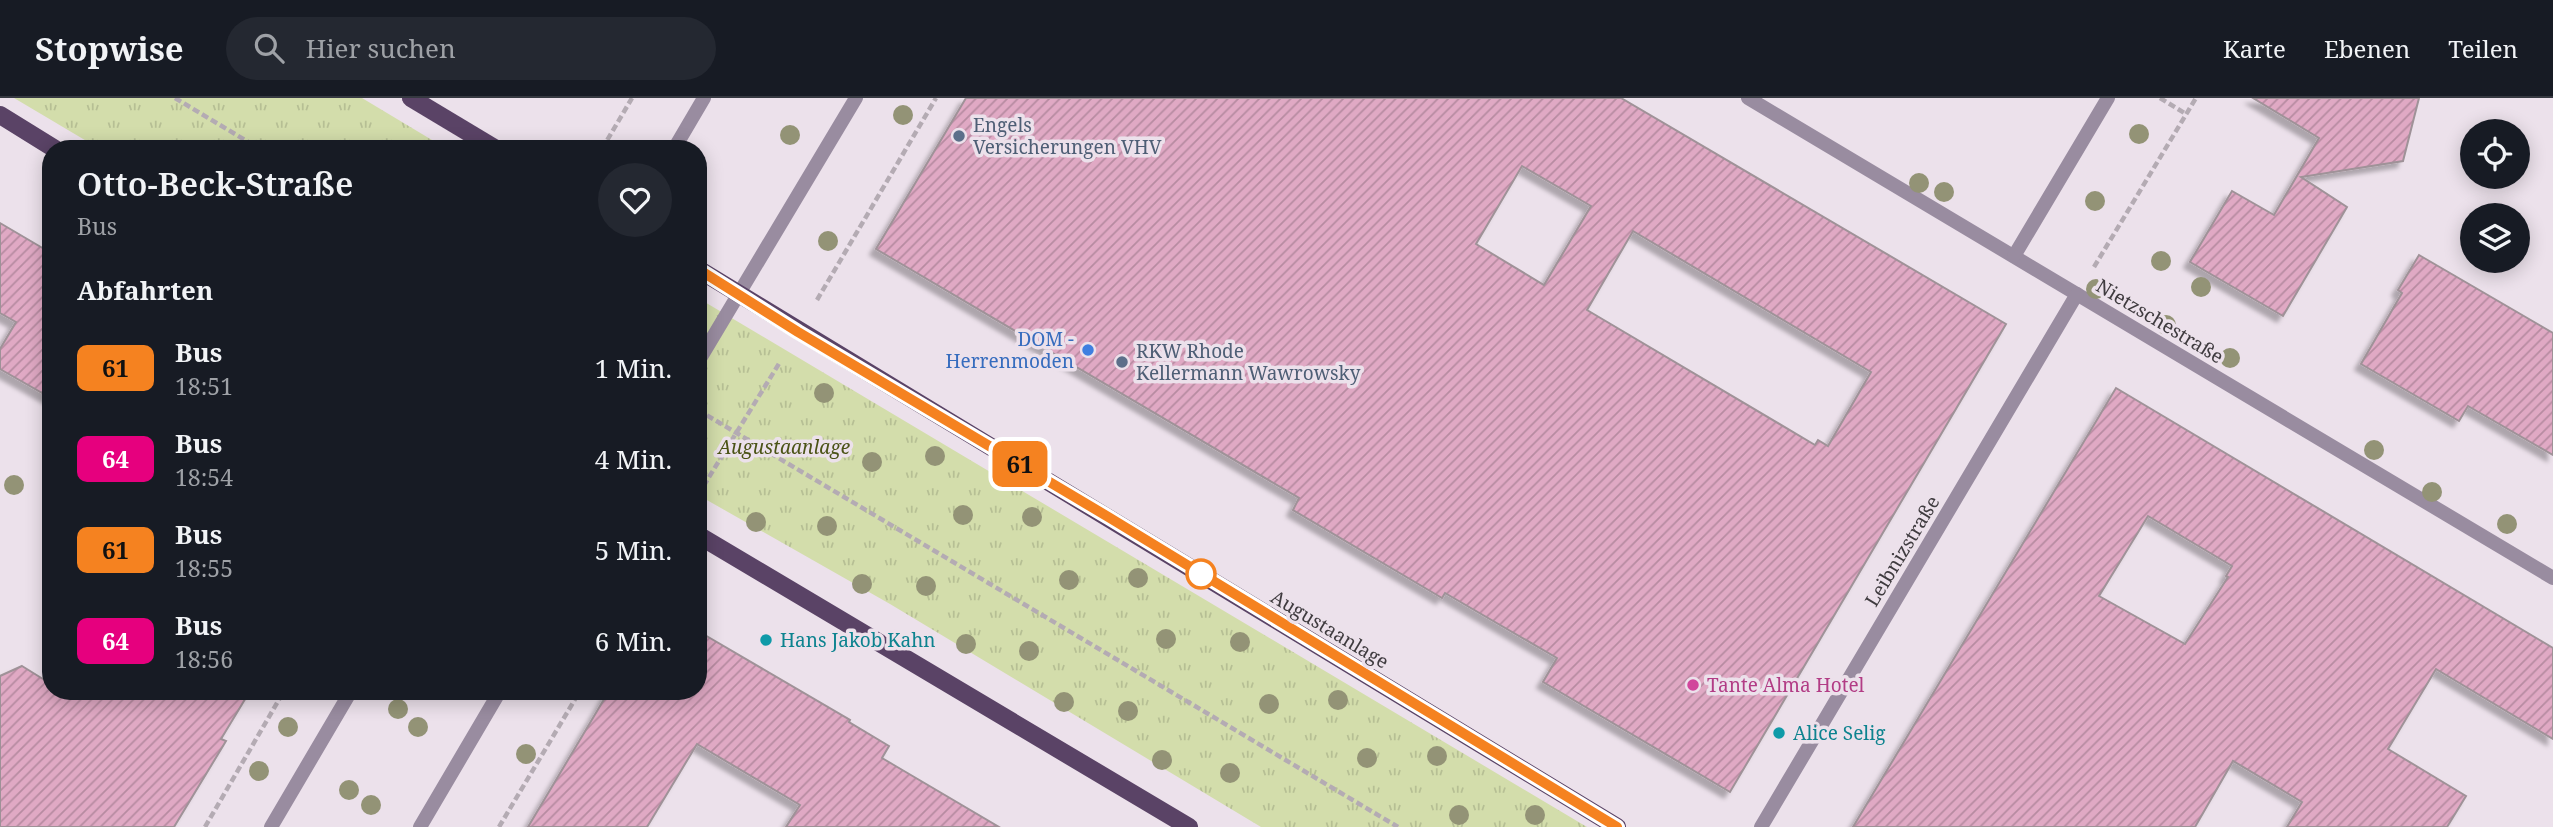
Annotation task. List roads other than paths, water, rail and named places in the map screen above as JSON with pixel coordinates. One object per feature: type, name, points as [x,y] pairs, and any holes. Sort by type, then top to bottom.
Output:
[{"type":"main road","points":[[411,98],[481,140]]},
{"type":"main road","points":[[0,115],[42,141]]},
{"type":"main road","name":"Augustaanlage","points":[[707,274],[798,332],[1617,827]]},
{"type":"main road","points":[[707,540],[1189,827]]},
{"type":"street","points":[[679,140],[705,98]]},
{"type":"street","points":[[707,347],[856,98]]},
{"type":"street","name":"Nietzschestraße","points":[[1748,98],[2553,578]]},
{"type":"street","points":[[2014,256],[2108,98]]},
{"type":"street","name":"Leibnizstraße","points":[[1761,827],[2077,294]]},
{"type":"street","points":[[271,827],[346,700]]},
{"type":"street","points":[[420,827],[495,700]]},
{"type":"place","name":"Engels Versicherungen VHV","points":[[959,136]]},
{"type":"place","name":"DOM - Herrenmoden","points":[[1088,350]]},
{"type":"place","name":"RKW Rhode Kellermann Wawrowsky","points":[[1122,362]]},
{"type":"place","name":"Hans Jakob Kahn","points":[[766,640]]},
{"type":"place","name":"Tante Alma Hotel","points":[[1693,685]]},
{"type":"place","name":"Alice Selig","points":[[1779,733]]}]
